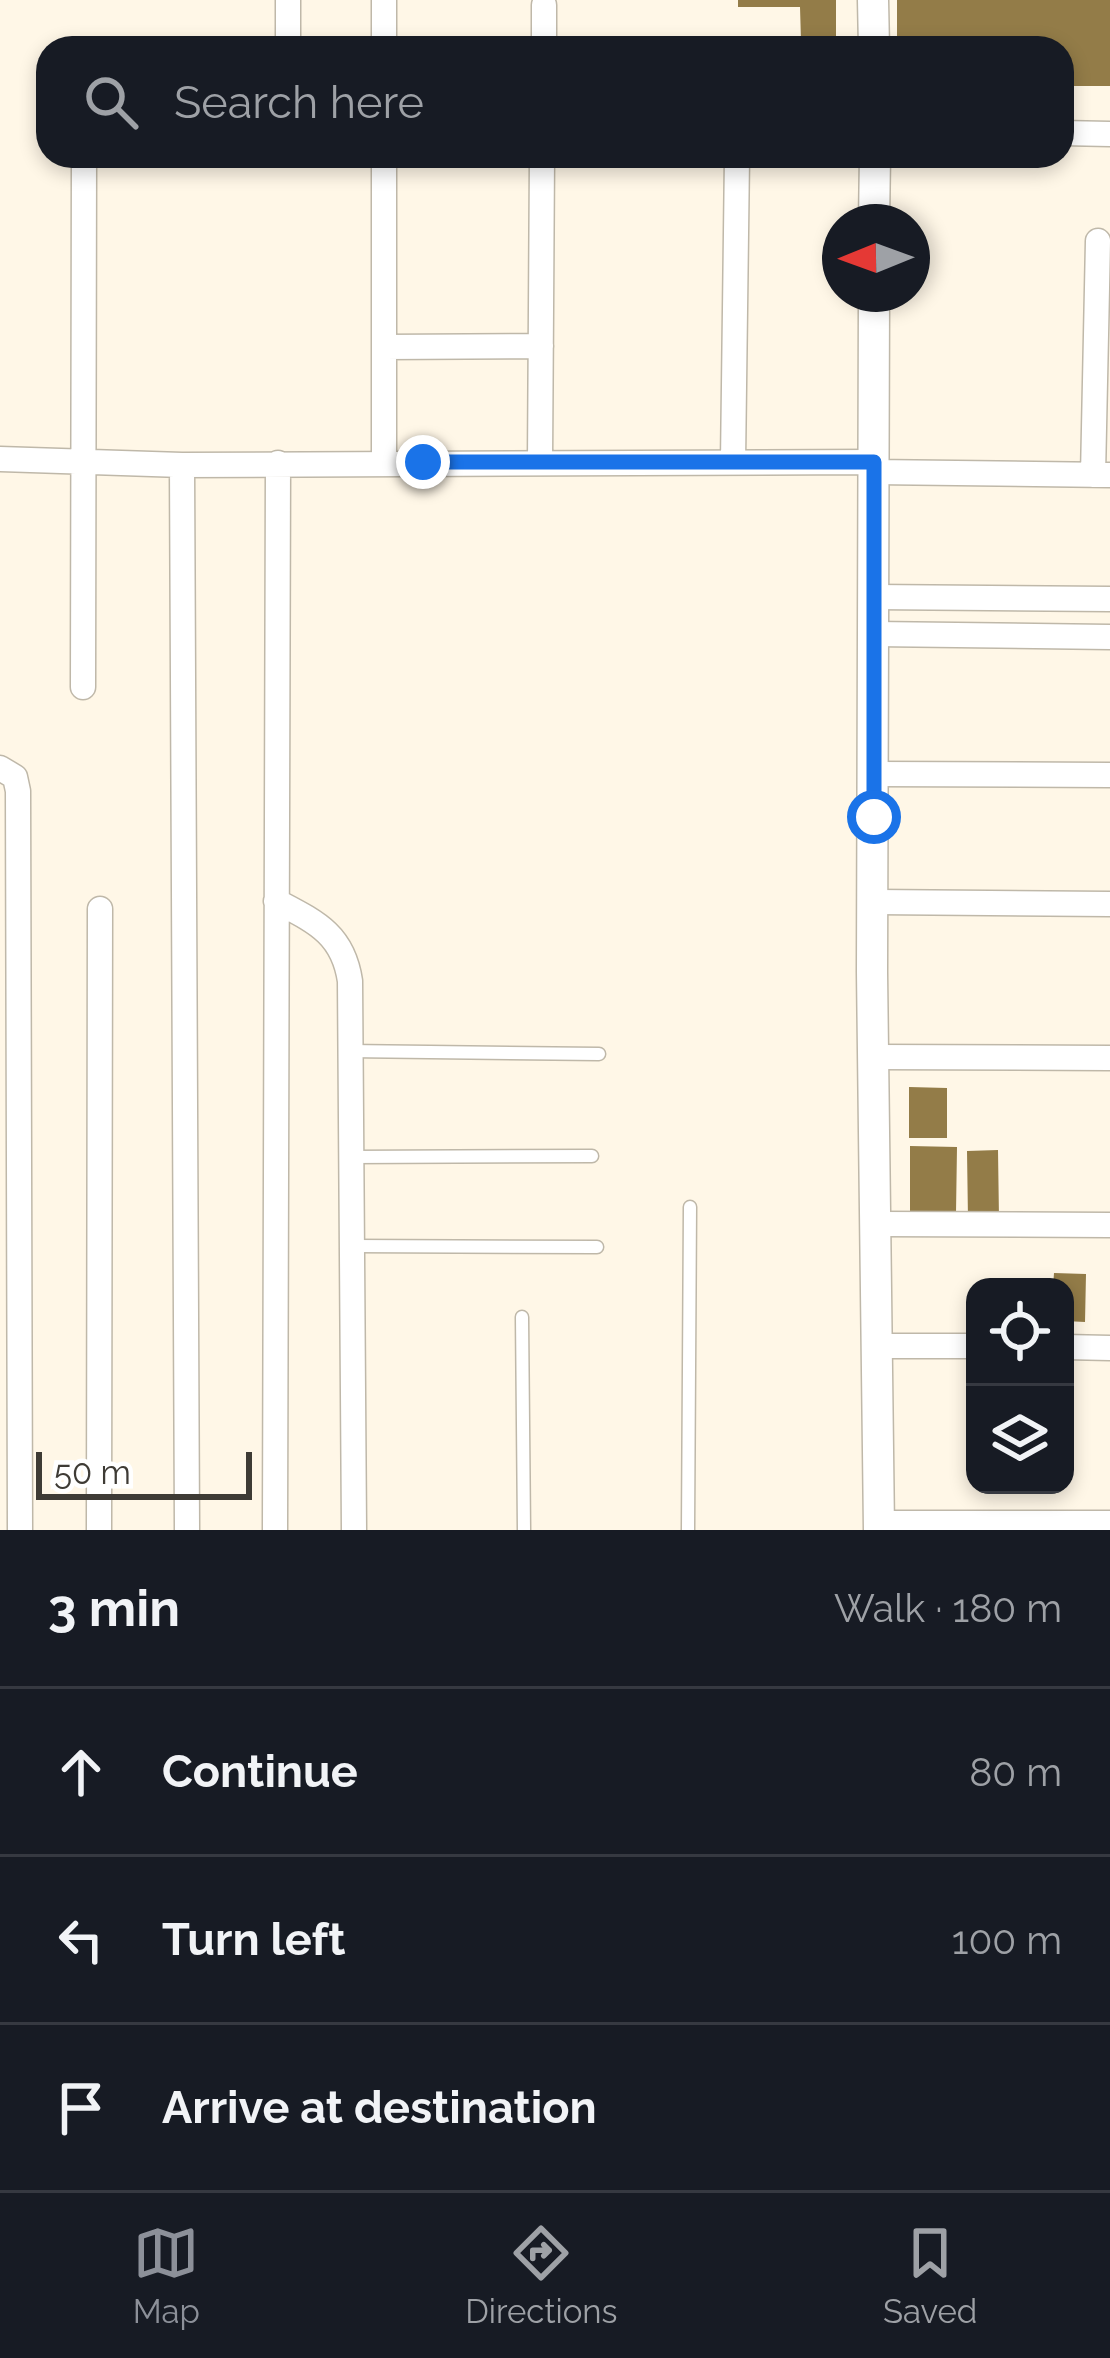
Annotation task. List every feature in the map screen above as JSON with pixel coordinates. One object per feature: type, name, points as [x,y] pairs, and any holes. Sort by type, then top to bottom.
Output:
[{"type":"street","points":[[288,0],[288,36]]},
{"type":"street","points":[[384,0],[384,36]]},
{"type":"street","points":[[873,0],[874,36]]},
{"type":"street","points":[[544,5],[544,36]]},
{"type":"street","points":[[1074,133],[1110,134]]},
{"type":"street","points":[[82,687],[84,168]]},
{"type":"street","points":[[384,168],[384,462]]},
{"type":"street","points":[[540,462],[542,168]]},
{"type":"street","points":[[733,462],[737,168]]},
{"type":"street","points":[[874,204],[875,168]]},
{"type":"street","points":[[0,459],[182,465],[733,462],[1101,475],[1098,242]]},
{"type":"street","points":[[874,312],[879,1527],[1110,1523]]},
{"type":"street","points":[[384,347],[541,346]]},
{"type":"street","points":[[274,1530],[278,464]]},
{"type":"street","points":[[182,465],[187,1530]]},
{"type":"street","points":[[874,597],[1110,599]]},
{"type":"street","points":[[874,634],[1110,637]]},
{"type":"street","points":[[0,768],[15,778],[18,791],[20,1530]]},
{"type":"street","points":[[874,774],[1110,775]]},
{"type":"street","points":[[276,902],[326,927],[346,957],[354,1530]]},
{"type":"street","points":[[875,902],[1110,904]]},
{"type":"street","points":[[99,1530],[100,909]]},
{"type":"street","points":[[876,1057],[1110,1058]]},
{"type":"street","points":[[877,1224],[1110,1225]]},
{"type":"street","points":[[878,1346],[966,1346]]},
{"type":"street","points":[[1074,1347],[1110,1348]]},
{"type":"lane","points":[[348,1051],[599,1054]]},
{"type":"lane","points":[[350,1157],[592,1156]]},
{"type":"lane","points":[[688,1530],[690,1207]]},
{"type":"lane","points":[[351,1246],[597,1247]]},
{"type":"lane","points":[[522,1317],[524,1530]]},
{"type":"building","points":[[738,0],[836,0],[836,36],[801,36],[800,7],[738,7]]},
{"type":"building","points":[[897,0],[1110,0],[1110,86],[1074,86],[1074,36],[897,36]]},
{"type":"building","points":[[909,1087],[947,1088],[947,1138],[909,1138]]},
{"type":"building","points":[[910,1146],[957,1147],[956,1213],[910,1213]]},
{"type":"building","points":[[998,1150],[999,1219],[968,1220],[967,1151]]},
{"type":"building","points":[[1054,1273],[1086,1274],[1085,1322],[1074,1321],[1074,1278],[1054,1278]]},
{"type":"route","points":[[423,462],[874,462],[874,817]]}]
